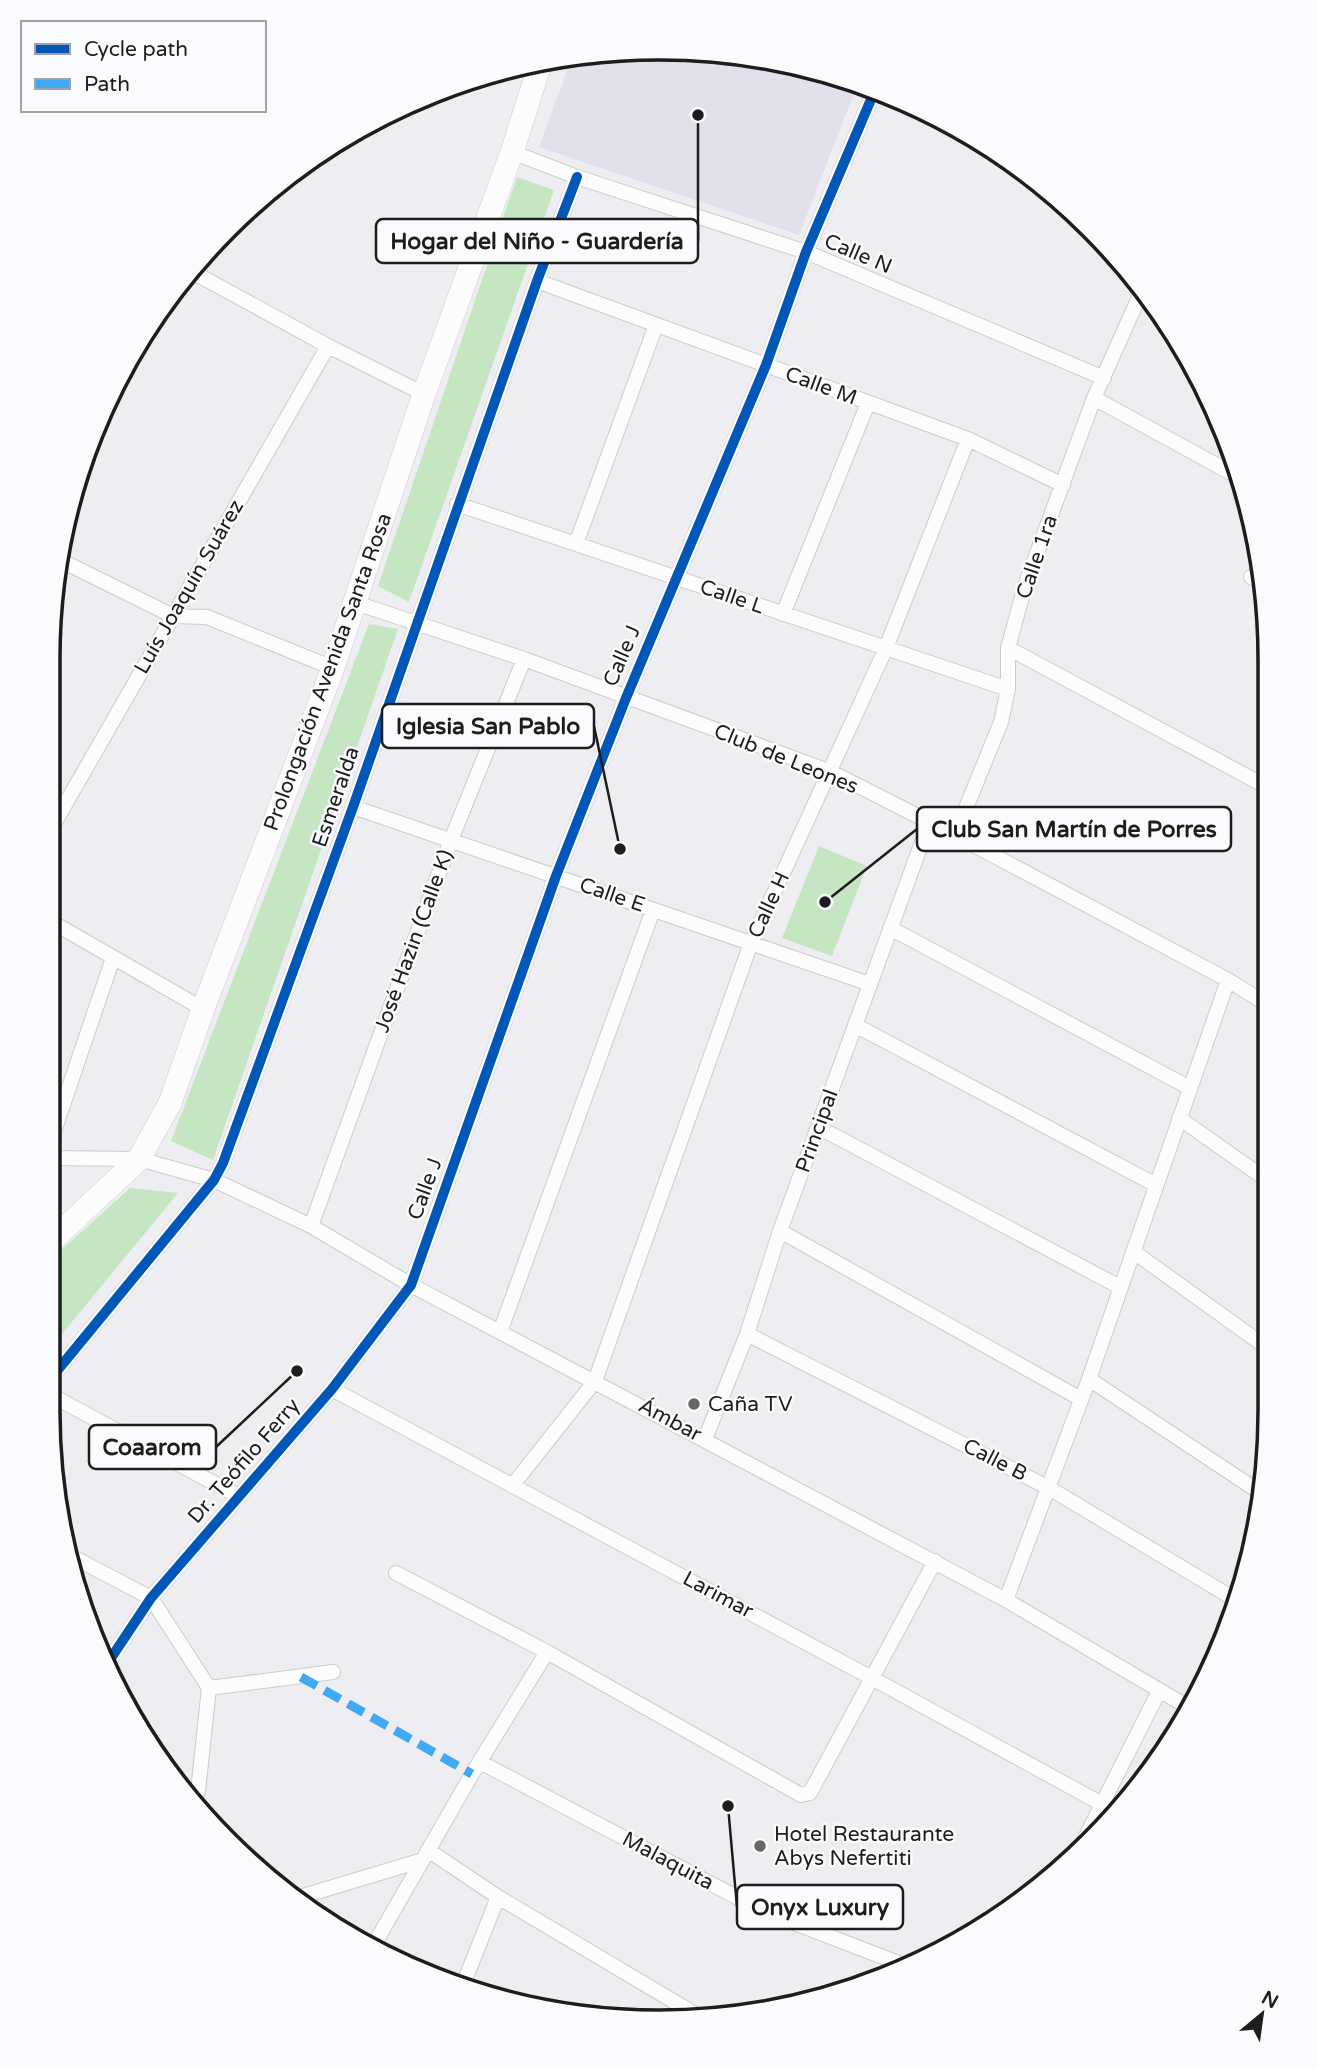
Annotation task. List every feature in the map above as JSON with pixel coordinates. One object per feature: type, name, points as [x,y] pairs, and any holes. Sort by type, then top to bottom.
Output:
[{"type":"main road","name":"Prolongación Avenida Santa Rosa","points":[[60,1233],[139,1159],[170,1103],[333,668],[424,394],[512,152],[537,72]]},
{"type":"street","name":"Calle J","points":[[411,1285],[556,876],[626,698],[766,365],[806,252],[871,99]]},
{"type":"street","name":"Calle N","points":[[512,152],[577,177],[806,252],[1104,378]]},
{"type":"street","name":"Esmeralda","points":[[60,1367],[214,1181],[223,1163],[354,807],[457,504],[577,177]]},
{"type":"street","points":[[199,275],[328,346],[424,394]]},
{"type":"street","name":"Calle M","points":[[537,281],[968,439],[1063,485]]},
{"type":"street","name":"Calle 1ra","points":[[955,835],[1001,723],[1008,689],[1008,648],[1025,586],[1094,398],[1138,299]]},
{"type":"street","points":[[576,544],[656,325]]},
{"type":"street","name":"Luís Joaquín Suárez","points":[[60,813],[328,346]]},
{"type":"street","points":[[1094,398],[1229,472]]},
{"type":"street","points":[[783,614],[868,403]]},
{"type":"street","name":"Calle H","points":[[512,1486],[595,1381],[751,943],[886,648],[968,439]]},
{"type":"street","name":"Calle L","points":[[457,504],[1008,689]]},
{"type":"street","points":[[68,564],[173,616],[207,617],[333,668]]},
{"type":"street","name":"Club de Leones","points":[[356,603],[524,659],[831,772],[955,835],[1228,980],[1258,999]]},
{"type":"street","points":[[1008,648],[1258,782]]},
{"type":"street","name":"José Hazin (Calle K)","points":[[311,1226],[450,840],[524,659]]},
{"type":"street","name":"Calle E","points":[[354,807],[870,984]]},
{"type":"street","name":"Principal","points":[[705,1439],[747,1334],[780,1231],[929,823]]},
{"type":"street","points":[[500,1332],[653,909]]},
{"type":"street","points":[[60,927],[203,1009]]},
{"type":"street","points":[[890,928],[1190,1088]]},
{"type":"street","points":[[60,1114],[113,958]]},
{"type":"street","points":[[1006,1600],[1089,1379],[1228,980]]},
{"type":"street","points":[[855,1025],[1156,1185]]},
{"type":"street","points":[[1179,1118],[1258,1174]]},
{"type":"street","points":[[818,1127],[1120,1287]]},
{"type":"street","name":"Ámbar","points":[[60,1158],[139,1159],[214,1181],[311,1226],[411,1285],[935,1561],[1182,1704]]},
{"type":"street","points":[[780,1231],[1081,1399]]},
{"type":"street","points":[[1134,1252],[1258,1341]]},
{"type":"street","name":"Dr. Teófilo Ferry","points":[[112,1656],[151,1598],[332,1389],[411,1285]]},
{"type":"street","name":"Calle B","points":[[747,1334],[1049,1488],[1229,1596]]},
{"type":"street","points":[[1089,1379],[1253,1488]]},
{"type":"street","name":"Larimar","points":[[332,1389],[870,1676],[1102,1804]]},
{"type":"street","points":[[60,1400],[238,1496]]},
{"type":"street","points":[[79,1560],[151,1598],[209,1688],[198,1790]]},
{"type":"street","points":[[396,1573],[547,1652],[801,1795],[806,1795],[810,1793],[870,1676],[935,1561]]},
{"type":"street","points":[[377,1940],[547,1652]]},
{"type":"street","points":[[209,1688],[333,1672]]},
{"type":"street","points":[[1091,1827],[1159,1691]]},
{"type":"street","name":"Malaquita","points":[[480,1762],[761,1910],[895,1962]]},
{"type":"street","points":[[306,1895],[426,1855],[687,2009]]},
{"type":"street","points":[[465,1979],[498,1897]]},
{"type":"shaded area","points":[[620,61],[698,61],[776,71],[855,92],[799,235],[539,147],[568,67]]},
{"type":"green space","points":[[517,177],[554,190],[409,602],[378,586]]},
{"type":"green space","points":[[369,624],[398,629],[213,1160],[171,1141]]},
{"type":"green space","points":[[819,846],[867,866],[832,956],[782,938]]},
{"type":"green space","points":[[130,1188],[178,1193],[60,1336],[60,1251]]},
{"type":"marked path","points":[[301,1677],[472,1774]]},
{"type":"cycle path","points":[[112,1656],[151,1598],[332,1389],[411,1285],[556,876],[626,698],[766,365],[806,252],[871,99]]},
{"type":"cycle path","points":[[60,1367],[214,1180],[223,1163],[353,807],[537,281],[577,177]]},
{"type":"place","name":"Hogar del Niño - Guardería","points":[[698,115]]},
{"type":"place","name":"Iglesia San Pablo","points":[[620,849]]},
{"type":"place","name":"Club San Martín de Porres","points":[[825,902]]},
{"type":"place","name":"Coaarom","points":[[297,1371]]},
{"type":"place","name":"Caña TV","points":[[694,1404]]},
{"type":"place","name":"Onyx Luxury","points":[[728,1806]]},
{"type":"place","name":"Hotel Restaurante Abys Nefertiti","points":[[760,1846]]}]
